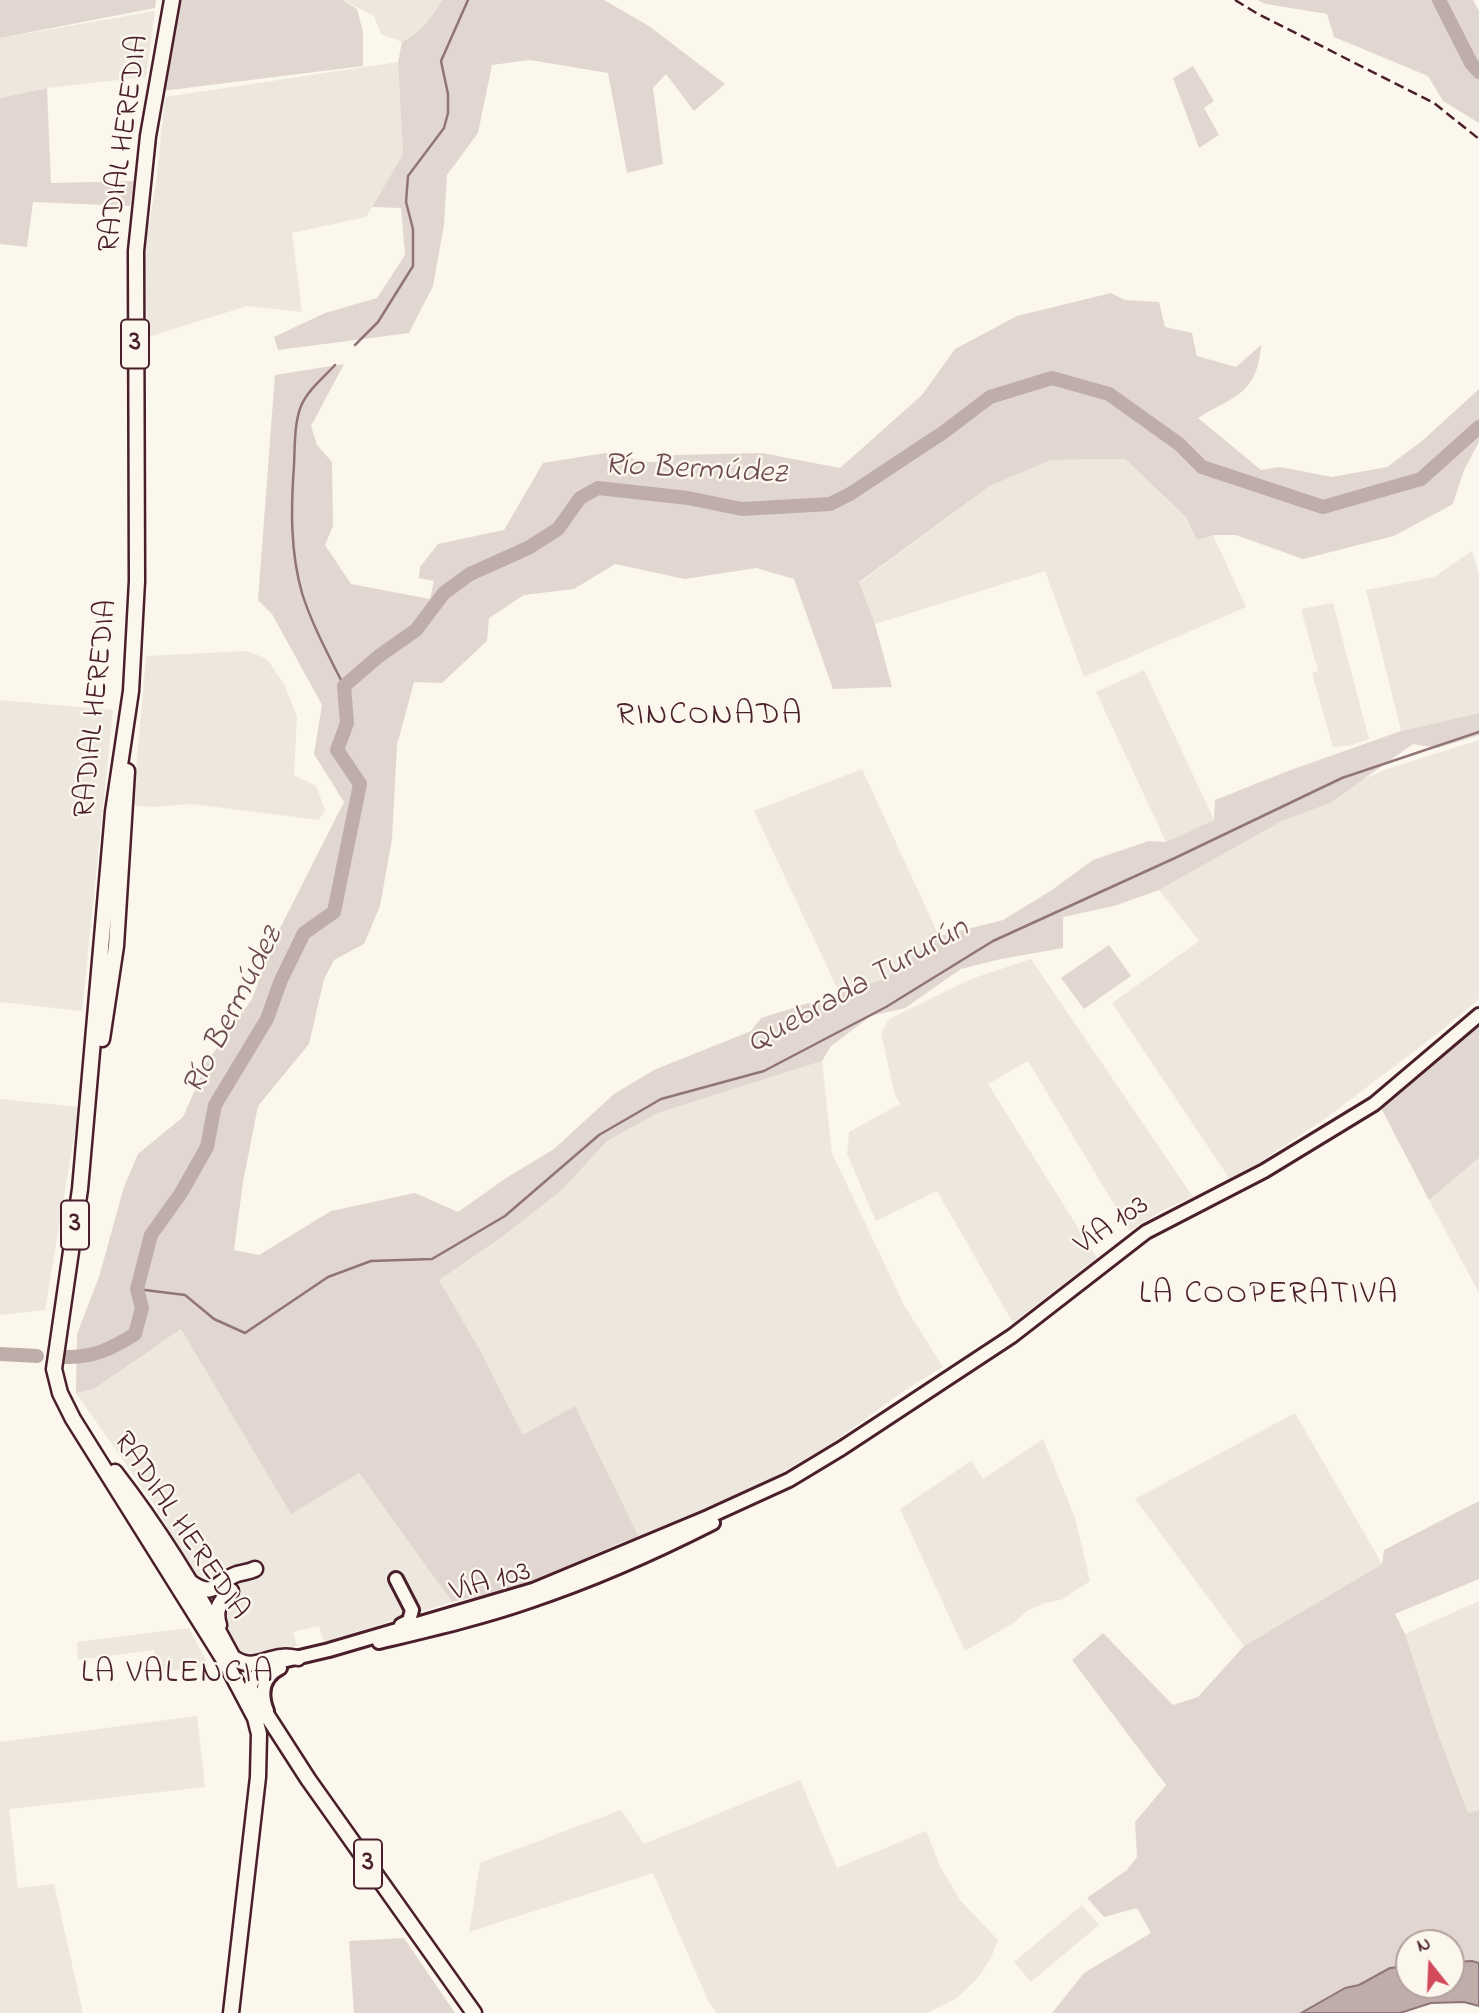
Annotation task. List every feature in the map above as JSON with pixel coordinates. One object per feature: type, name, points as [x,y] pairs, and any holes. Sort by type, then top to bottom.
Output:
[{"type":"main road","name":"RADIAL HEREDIA","points":[[172,0],[149,136],[136,251],[137,601],[131,691],[113,812],[80,1189],[55,1351],[56,1381],[73,1419],[227,1665],[257,1725],[258,1777],[231,2013]]},
{"type":"main road","points":[[89,1099],[94,1089],[116,946],[131,691]]},
{"type":"main road","points":[[113,812],[116,876],[110,935],[111,942],[116,946]]},
{"type":"main road","points":[[89,1079],[107,959],[116,946]]},
{"type":"main road","name":"VÍA 103","points":[[280,1737],[263,1696],[264,1683],[271,1673],[286,1665],[517,1606],[675,1542],[714,1522],[842,1448],[1012,1336],[1146,1232],[1264,1171],[1374,1104],[1479,1015]]},
{"type":"main road","name":"RADIAL HEREDIA","points":[[73,1419],[131,1493],[205,1606],[249,1688],[280,1737],[474,2013]]},
{"type":"main road","points":[[102,1468],[142,1518],[195,1602],[205,1606]]},
{"type":"main road","name":"VÍA 103","points":[[249,1688],[258,1673],[267,1667],[533,1590],[778,1486]]},
{"type":"main road","points":[[413,1634],[431,1621],[449,1623],[465,1615],[538,1595],[592,1573],[598,1564],[607,1567],[649,1547],[714,1522]]},
{"type":"main road","points":[[186,1578],[200,1588],[211,1589],[235,1575],[255,1569]]},
{"type":"main road","points":[[344,1644],[409,1621],[412,1610],[396,1579]]},
{"type":"main road","points":[[231,1591],[217,1609],[217,1620],[228,1649],[239,1662],[251,1664],[281,1657],[298,1658]]},
{"type":"main road","points":[[249,1688],[251,1709]]},
{"type":"main road","points":[[259,1743],[267,1741],[280,1746],[308,1779]]},
{"type":"shaded area","points":[[0,0],[156,0],[155,8],[0,38]]},
{"type":"shaded area","points":[[174,0],[342,0],[357,9],[363,32],[363,66],[162,91]]},
{"type":"shaded area","points":[[342,0],[442,0],[415,36],[402,42],[381,34],[374,16]]},
{"type":"shaded area","points":[[442,0],[604,0],[649,26],[725,84],[694,111],[666,74],[653,88],[663,164],[627,173],[608,73],[530,60],[492,65],[478,133],[447,175],[444,225],[433,286],[409,333],[278,350],[274,337],[325,313],[377,298],[405,255],[401,208],[372,207],[403,154],[398,62],[402,42],[425,24]]},
{"type":"shaded area","points":[[1257,0],[1473,0],[1479,11],[1479,123],[1443,101],[1428,76],[1334,37],[1327,14],[1266,4]]},
{"type":"shaded area","points":[[155,11],[146,77],[47,88],[0,98],[0,38]]},
{"type":"shaded area","points":[[398,62],[403,154],[366,217],[292,233],[302,312],[247,306],[148,337],[144,254],[156,183],[165,97]]},
{"type":"shaded area","points":[[1193,66],[1214,101],[1204,108],[1219,135],[1199,148],[1173,78]]},
{"type":"shaded area","points":[[47,88],[51,183],[134,181],[130,206],[33,202],[27,247],[0,244],[0,98]]},
{"type":"shaded area","points":[[1111,293],[1125,300],[1159,302],[1165,327],[1192,333],[1197,356],[1236,367],[1261,345],[1259,362],[1249,384],[1233,398],[1198,418],[1261,470],[1280,467],[1332,477],[1387,467],[1422,441],[1479,389],[1479,442],[1464,470],[1453,504],[1394,536],[1303,559],[1236,535],[1214,535],[1197,540],[1186,517],[1125,459],[1051,460],[990,486],[859,582],[875,624],[892,687],[833,689],[794,579],[756,568],[685,579],[615,564],[574,589],[524,595],[489,618],[487,641],[442,683],[414,682],[397,745],[392,839],[380,906],[364,944],[334,960],[324,979],[309,1044],[258,1106],[243,1182],[234,1250],[259,1255],[331,1211],[415,1193],[458,1212],[554,1149],[614,1094],[654,1070],[751,1031],[761,1018],[885,979],[939,936],[1003,920],[1052,890],[1093,860],[1149,841],[1166,842],[1214,820],[1215,800],[1401,731],[1479,713],[1479,735],[1438,748],[1413,744],[1330,803],[1284,820],[1159,890],[1114,906],[1063,917],[1063,948],[961,969],[905,1008],[871,1016],[831,1046],[822,1061],[658,1113],[607,1141],[562,1190],[502,1237],[439,1280],[481,1352],[523,1435],[575,1406],[639,1537],[524,1586],[452,1602],[359,1473],[291,1514],[181,1329],[94,1389],[76,1393],[77,1334],[99,1277],[124,1187],[138,1154],[183,1117],[207,1062],[252,999],[274,940],[344,802],[314,754],[322,705],[272,614],[258,600],[275,375],[344,364],[311,426],[317,445],[332,462],[333,526],[325,545],[351,584],[430,599],[434,581],[419,578],[420,567],[438,544],[504,530],[543,463],[605,453],[650,462],[673,462],[673,455],[762,453],[840,468],[922,395],[955,349],[1017,316]]},
{"type":"shaded area","points":[[1125,459],[1186,517],[1197,540],[1213,535],[1246,607],[1084,677],[1045,571],[875,624],[859,583],[990,486],[1051,460]]},
{"type":"shaded area","points":[[1472,551],[1479,575],[1479,713],[1401,731],[1366,590],[1434,577]]},
{"type":"shaded area","points":[[1333,603],[1369,739],[1349,746],[1333,747],[1312,673],[1318,671],[1301,609]]},
{"type":"shaded area","points":[[247,651],[267,659],[284,684],[297,717],[294,775],[316,786],[325,810],[319,820],[192,804],[152,807],[133,805],[146,656]]},
{"type":"shaded area","points":[[1144,670],[1214,820],[1166,842],[1096,692]]},
{"type":"shaded area","points":[[0,700],[113,710],[82,1011],[0,1002]]},
{"type":"shaded area","points":[[1479,740],[1479,999],[1322,1121],[1231,1181],[1112,1003],[1199,941],[1159,890],[1332,793],[1387,769]]},
{"type":"shaded area","points":[[862,769],[939,936],[885,979],[870,985],[838,990],[754,811]]},
{"type":"shaded area","points":[[1109,945],[1131,976],[1084,1009],[1061,978]]},
{"type":"shaded area","points":[[1031,959],[1193,1197],[1163,1210],[1130,1231],[1028,1061],[988,1084],[1097,1258],[1013,1323],[937,1191],[876,1221],[847,1154],[849,1132],[900,1104],[895,1095],[881,1034],[889,1019],[971,979]]},
{"type":"shaded area","points":[[1479,1021],[1479,1158],[1429,1200],[1380,1106]]},
{"type":"shaded area","points":[[822,1061],[832,1153],[904,1305],[943,1367],[905,1390],[831,1444],[716,1510],[639,1537],[575,1406],[523,1436],[481,1352],[438,1280],[502,1237],[562,1190],[607,1141],[658,1113]]},
{"type":"shaded area","points":[[0,1099],[79,1107],[45,1310],[0,1315]]},
{"type":"shaded area","points":[[1479,1158],[1479,1293],[1429,1200]]},
{"type":"shaded area","points":[[181,1329],[291,1513],[359,1473],[452,1602],[324,1642],[319,1626],[293,1632],[297,1646],[240,1658],[154,1504],[76,1393],[94,1389]]},
{"type":"shaded area","points":[[1295,1413],[1382,1564],[1244,1646],[1135,1499]]},
{"type":"shaded area","points":[[1043,1439],[1075,1518],[1090,1581],[1061,1600],[1044,1603],[1027,1611],[1015,1622],[965,1651],[900,1509],[971,1461],[983,1479]]},
{"type":"shaded area","points":[[1479,1501],[1479,1579],[1395,1614],[1405,1634],[1468,1813],[1479,1810],[1479,1963],[1465,1961],[1465,1929],[1395,1929],[1395,1967],[1359,1985],[1345,1988],[1301,2013],[1052,2013],[1084,1973],[1151,1933],[1137,1908],[1104,1917],[1087,1898],[1127,1870],[1137,1857],[1135,1822],[1166,1785],[1072,1660],[1103,1633],[1173,1705],[1198,1697],[1244,1646],[1382,1564],[1384,1550]]},
{"type":"shaded area","points":[[1479,1601],[1479,1810],[1468,1813],[1405,1634]]},
{"type":"shaded area","points":[[189,1628],[209,1666],[158,1672],[154,1650],[78,1660],[77,1642]]},
{"type":"shaded area","points":[[197,1716],[205,1787],[9,1809],[18,1888],[54,1884],[83,2013],[0,2013],[0,1742]]},
{"type":"shaded area","points":[[800,1780],[837,1868],[926,1831],[940,1866],[960,1900],[998,1940],[991,1958],[977,1979],[957,1998],[927,2013],[717,2013],[709,2003],[653,1873],[469,1932],[480,1863],[621,1810],[644,1844]]},
{"type":"shaded area","points":[[1082,1905],[1099,1925],[1031,1982],[1014,1962]]},
{"type":"shaded area","points":[[404,1938],[455,2013],[354,2013],[349,1941]]},
{"type":"shaded area","points":[[1465,1961],[1479,1963],[1479,2006],[1464,2002],[1431,2003],[1400,2013],[1301,2013],[1345,1988],[1359,1985],[1395,1967],[1395,1999],[1465,1999]]},
{"type":"waterway","points":[[355,345],[378,322],[413,266],[413,229],[406,202],[408,176],[444,128],[448,113],[448,94],[441,61],[468,0]]},
{"type":"waterway","name":"Río Bermúdez","points":[[1439,0],[1471,63],[1479,72]]},
{"type":"waterway","points":[[335,365],[307,395],[299,413],[295,443],[292,529],[302,593],[344,686]]},
{"type":"waterway","name":"Río Bermúdez","points":[[64,1357],[101,1352],[135,1334],[142,1308],[137,1289],[151,1235],[181,1193],[207,1147],[215,1105],[267,1019],[281,980],[304,933],[334,912],[360,784],[337,750],[347,723],[344,686],[379,656],[416,630],[444,593],[470,574],[528,548],[558,529],[580,498],[598,488],[688,498],[742,509],[830,504],[850,494],[944,432],[990,397],[1052,378],[1109,394],[1179,444],[1202,467],[1323,507],[1421,479],[1479,427]]},
{"type":"waterway","name":"Quebrada Tururún","points":[[137,1289],[185,1295],[214,1319],[245,1333],[328,1277],[371,1261],[432,1259],[505,1216],[599,1135],[661,1099],[764,1071],[886,1007],[993,941],[1342,778],[1479,732]]},
{"type":"waterway","name":"Río Bermúdez","points":[[0,1354],[37,1356]]},
{"type":"railway","points":[[1235,0],[1434,103],[1479,139]]},
{"type":"district","name":"RINCONADA","points":[[710,718]]},
{"type":"district","name":"LA COOPERATIVA","points":[[1269,1297]]},
{"type":"district","name":"LA VALENCIA","points":[[178,1676]]}]
